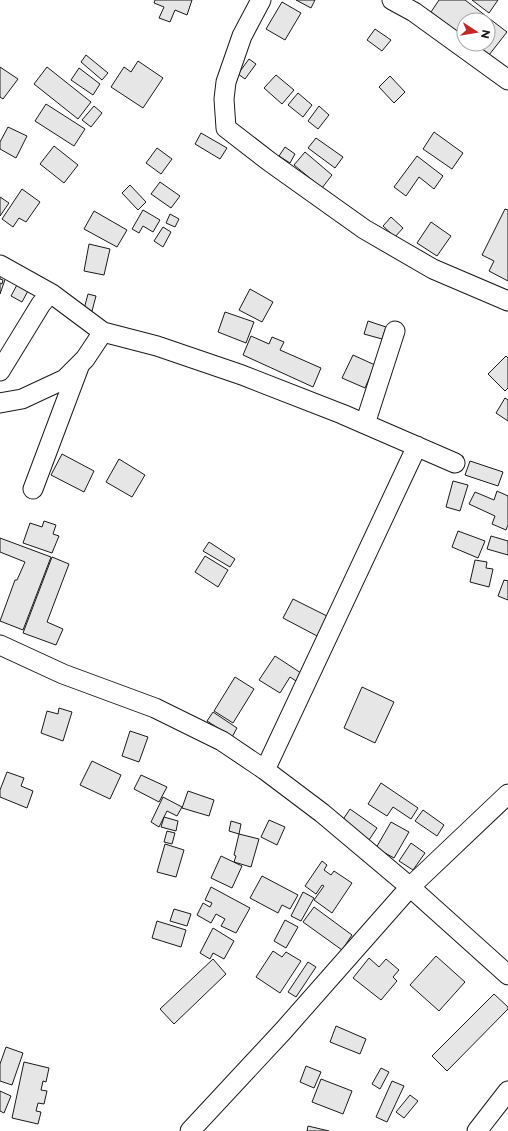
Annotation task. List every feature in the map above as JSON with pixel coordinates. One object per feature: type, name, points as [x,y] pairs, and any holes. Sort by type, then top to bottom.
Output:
[{"type":"street","points":[[260,0],[242,36],[226,82],[224,99],[226,128],[270,162],[364,229],[433,269],[508,301]]},
{"type":"street","points":[[392,0],[418,6],[508,80]]},
{"type":"street","points":[[0,265],[52,294],[103,332],[157,346],[242,375],[365,424],[455,463]]},
{"type":"street","points":[[0,372],[41,304],[52,294]]},
{"type":"street","points":[[365,424],[395,331]]},
{"type":"street","points":[[0,403],[22,399],[65,379],[85,359],[103,332]]},
{"type":"street","points":[[33,489],[80,364]]},
{"type":"street","points":[[265,770],[417,446]]},
{"type":"street","points":[[0,645],[64,674],[156,708],[222,741],[265,770],[322,813],[410,887],[508,975]]},
{"type":"street","points":[[190,1131],[283,1031],[410,887],[508,794]]},
{"type":"street","points":[[477,1131],[508,1091]]},
{"type":"building","points":[[155,0],[192,0],[187,15],[175,10],[170,22],[159,18],[164,7],[154,3]]},
{"type":"building","points":[[296,0],[315,0],[311,8]]},
{"type":"building","points":[[439,0],[465,0],[481,12],[456,12],[456,31],[431,12]]},
{"type":"building","points":[[472,0],[498,0],[490,12]]},
{"type":"building","points":[[282,2],[301,13],[285,40],[266,29]]},
{"type":"building","points":[[496,24],[507,32],[496,46]]},
{"type":"building","points":[[375,29],[391,40],[382,51],[367,40]]},
{"type":"building","points":[[86,55],[108,73],[102,80],[81,62]]},
{"type":"building","points":[[249,59],[256,64],[245,79],[238,74]]},
{"type":"building","points":[[138,61],[163,78],[143,108],[111,87],[124,67],[131,72]]},
{"type":"building","points":[[0,67],[18,79],[3,99],[0,97]]},
{"type":"building","points":[[47,67],[91,102],[78,119],[34,84]]},
{"type":"building","points":[[79,68],[100,84],[93,95],[71,80]]},
{"type":"building","points":[[276,75],[294,90],[282,104],[264,88]]},
{"type":"building","points":[[390,76],[405,92],[394,103],[379,87]]},
{"type":"building","points":[[298,93],[312,105],[303,117],[288,105]]},
{"type":"building","points":[[46,104],[85,129],[74,146],[35,121]]},
{"type":"building","points":[[94,106],[102,113],[91,127],[82,120]]},
{"type":"building","points":[[319,106],[329,115],[318,129],[308,121]]},
{"type":"building","points":[[8,127],[27,136],[16,158],[0,149],[0,142]]},
{"type":"building","points":[[434,132],[463,153],[452,169],[423,149]]},
{"type":"building","points":[[201,133],[227,148],[220,159],[195,144]]},
{"type":"building","points":[[316,138],[343,157],[335,168],[308,148]]},
{"type":"building","points":[[54,146],[78,165],[64,183],[40,164]]},
{"type":"building","points":[[285,147],[295,154],[290,163],[279,156]]},
{"type":"building","points":[[157,148],[172,159],[161,174],[146,163]]},
{"type":"building","points":[[305,152],[332,175],[322,188],[294,165]]},
{"type":"building","points":[[417,156],[443,176],[434,189],[419,177],[406,196],[394,187]]},
{"type":"building","points":[[160,182],[180,196],[171,208],[151,194]]},
{"type":"building","points":[[130,185],[146,202],[138,210],[122,193]]},
{"type":"building","points":[[22,189],[40,202],[26,222],[19,218],[13,227],[2,219]]},
{"type":"building","points":[[0,197],[9,203],[0,216]]},
{"type":"building","points":[[505,209],[508,210],[508,281],[489,271],[494,261],[482,255]]},
{"type":"building","points":[[143,210],[160,220],[153,232],[143,226],[139,233],[132,229]]},
{"type":"building","points":[[94,211],[127,230],[117,247],[84,229]]},
{"type":"building","points":[[170,214],[179,219],[175,227],[166,223]]},
{"type":"building","points":[[391,217],[403,228],[395,237],[383,226]]},
{"type":"building","points":[[431,222],[451,236],[437,256],[417,243]]},
{"type":"building","points":[[163,227],[171,232],[163,247],[154,241]]},
{"type":"building","points":[[89,244],[110,249],[104,275],[84,271]]},
{"type":"building","points":[[0,272],[7,274],[0,294],[0,283],[2,284],[3,280],[0,279]]},
{"type":"building","points":[[18,283],[29,289],[22,302],[11,296]]},
{"type":"building","points":[[250,289],[273,302],[262,322],[239,310]]},
{"type":"building","points":[[88,294],[96,296],[92,311],[84,309]]},
{"type":"building","points":[[225,312],[254,322],[246,343],[218,332]]},
{"type":"building","points":[[368,321],[386,327],[382,339],[364,334]]},
{"type":"building","points":[[251,336],[269,344],[272,337],[284,342],[280,350],[321,368],[313,387],[243,355]]},
{"type":"building","points":[[353,355],[375,365],[365,388],[342,378]]},
{"type":"building","points":[[506,356],[508,358],[508,388],[505,391],[488,374]]},
{"type":"building","points":[[505,398],[508,400],[508,421],[496,413]]},
{"type":"building","points":[[62,454],[94,471],[84,492],[51,475]]},
{"type":"building","points":[[119,459],[145,475],[132,497],[106,482]]},
{"type":"building","points":[[470,461],[503,472],[498,486],[465,475]]},
{"type":"building","points":[[453,481],[468,485],[460,511],[446,507]]},
{"type":"building","points":[[497,491],[508,496],[508,525],[506,530],[492,524],[495,516],[469,504],[475,492],[494,500]]},
{"type":"building","points":[[44,521],[56,525],[53,534],[59,536],[52,553],[23,543],[30,523],[42,527]]},
{"type":"building","points":[[458,531],[485,541],[478,558],[452,547]]},
{"type":"building","points":[[491,536],[508,541],[508,555],[487,549]]},
{"type":"building","points":[[0,538],[51,557],[23,630],[0,621],[15,580],[17,580],[25,562],[0,552]]},
{"type":"building","points":[[209,542],[235,559],[230,567],[203,551]]},
{"type":"building","points":[[205,556],[228,570],[218,587],[195,572]]},
{"type":"building","points":[[52,557],[69,564],[47,622],[63,629],[56,645],[23,633]]},
{"type":"building","points":[[475,560],[487,562],[486,568],[493,569],[489,587],[470,582]]},
{"type":"building","points":[[504,580],[508,581],[508,600],[498,596]]},
{"type":"building","points":[[293,599],[329,617],[319,637],[283,618]]},
{"type":"building","points":[[275,656],[301,673],[296,681],[290,677],[280,693],[259,680]]},
{"type":"building","points":[[235,677],[254,689],[233,723],[214,711]]},
{"type":"building","points":[[362,687],[394,702],[375,743],[344,728]]},
{"type":"building","points":[[59,708],[72,712],[63,741],[41,733],[47,711],[58,714]]},
{"type":"building","points":[[213,712],[237,728],[232,737],[207,721]]},
{"type":"building","points":[[130,731],[148,737],[139,762],[122,756]]},
{"type":"building","points":[[92,761],[121,775],[110,799],[80,785]]},
{"type":"building","points":[[7,772],[24,778],[21,786],[33,791],[27,808],[0,797],[0,790]]},
{"type":"building","points":[[141,775],[167,787],[159,802],[134,789]]},
{"type":"building","points":[[381,783],[418,808],[411,819],[393,807],[387,816],[368,804]]},
{"type":"building","points":[[188,791],[214,800],[209,816],[182,808]]},
{"type":"building","points":[[163,797],[182,807],[177,816],[167,811],[159,827],[151,822]]},
{"type":"building","points":[[350,809],[377,828],[369,840],[342,821]]},
{"type":"building","points":[[423,810],[444,825],[437,836],[415,821]]},
{"type":"building","points":[[164,817],[178,821],[176,831],[161,827]]},
{"type":"building","points":[[269,820],[285,827],[277,845],[261,837]]},
{"type":"building","points":[[231,821],[241,824],[239,834],[229,831]]},
{"type":"building","points":[[391,822],[409,832],[394,858],[376,848]]},
{"type":"building","points":[[167,831],[175,833],[172,844],[164,842]]},
{"type":"building","points":[[239,834],[259,839],[251,867],[234,862],[236,856],[234,855]]},
{"type":"building","points":[[411,843],[425,853],[413,870],[399,861]]},
{"type":"building","points":[[165,844],[184,850],[176,877],[157,872]]},
{"type":"building","points":[[221,856],[242,866],[232,888],[211,878]]},
{"type":"building","points":[[322,861],[327,865],[324,870],[331,875],[334,871],[352,883],[332,913],[314,900],[324,886],[322,885],[316,894],[305,886]]},
{"type":"building","points":[[262,876],[298,895],[290,909],[282,905],[278,913],[250,898]]},
{"type":"building","points":[[211,887],[250,908],[236,933],[221,926],[225,919],[216,914],[211,923],[197,915],[203,903],[210,907],[212,903],[205,900]]},
{"type":"building","points":[[303,892],[314,898],[301,921],[291,916]]},
{"type":"building","points":[[314,907],[352,935],[342,950],[303,922]]},
{"type":"building","points":[[174,909],[191,914],[187,926],[170,921]]},
{"type":"building","points":[[285,920],[298,927],[286,948],[274,941]]},
{"type":"building","points":[[157,921],[186,930],[181,947],[152,938]]},
{"type":"building","points":[[213,928],[234,941],[224,959],[213,953],[210,959],[200,953]]},
{"type":"building","points":[[273,951],[282,957],[286,952],[301,961],[280,993],[256,977]]},
{"type":"building","points":[[436,956],[465,982],[439,1011],[410,985]]},
{"type":"building","points":[[369,958],[379,967],[386,959],[399,970],[393,977],[397,981],[381,1000],[353,978]]},
{"type":"building","points":[[213,959],[226,974],[174,1024],[160,1009]]},
{"type":"building","points":[[308,962],[316,967],[296,997],[288,992]]},
{"type":"building","points":[[494,994],[508,1007],[508,1009],[447,1071],[432,1056]]},
{"type":"building","points":[[336,1026],[366,1039],[360,1054],[330,1042]]},
{"type":"building","points":[[6,1047],[23,1053],[12,1085],[0,1081],[0,1064]]},
{"type":"building","points":[[24,1062],[49,1068],[46,1082],[43,1081],[41,1090],[47,1091],[44,1104],[38,1103],[36,1111],[41,1112],[38,1124],[12,1118]]},
{"type":"building","points":[[306,1066],[321,1072],[314,1088],[300,1082]]},
{"type":"building","points":[[381,1068],[389,1072],[380,1089],[372,1084]]},
{"type":"building","points":[[321,1079],[352,1091],[343,1114],[312,1102]]},
{"type":"building","points":[[392,1081],[404,1086],[387,1122],[376,1117]]},
{"type":"building","points":[[0,1091],[11,1096],[4,1113],[0,1111]]},
{"type":"building","points":[[410,1095],[418,1101],[404,1118],[396,1112]]},
{"type":"building","points":[[308,1126],[329,1131],[307,1131]]}]
